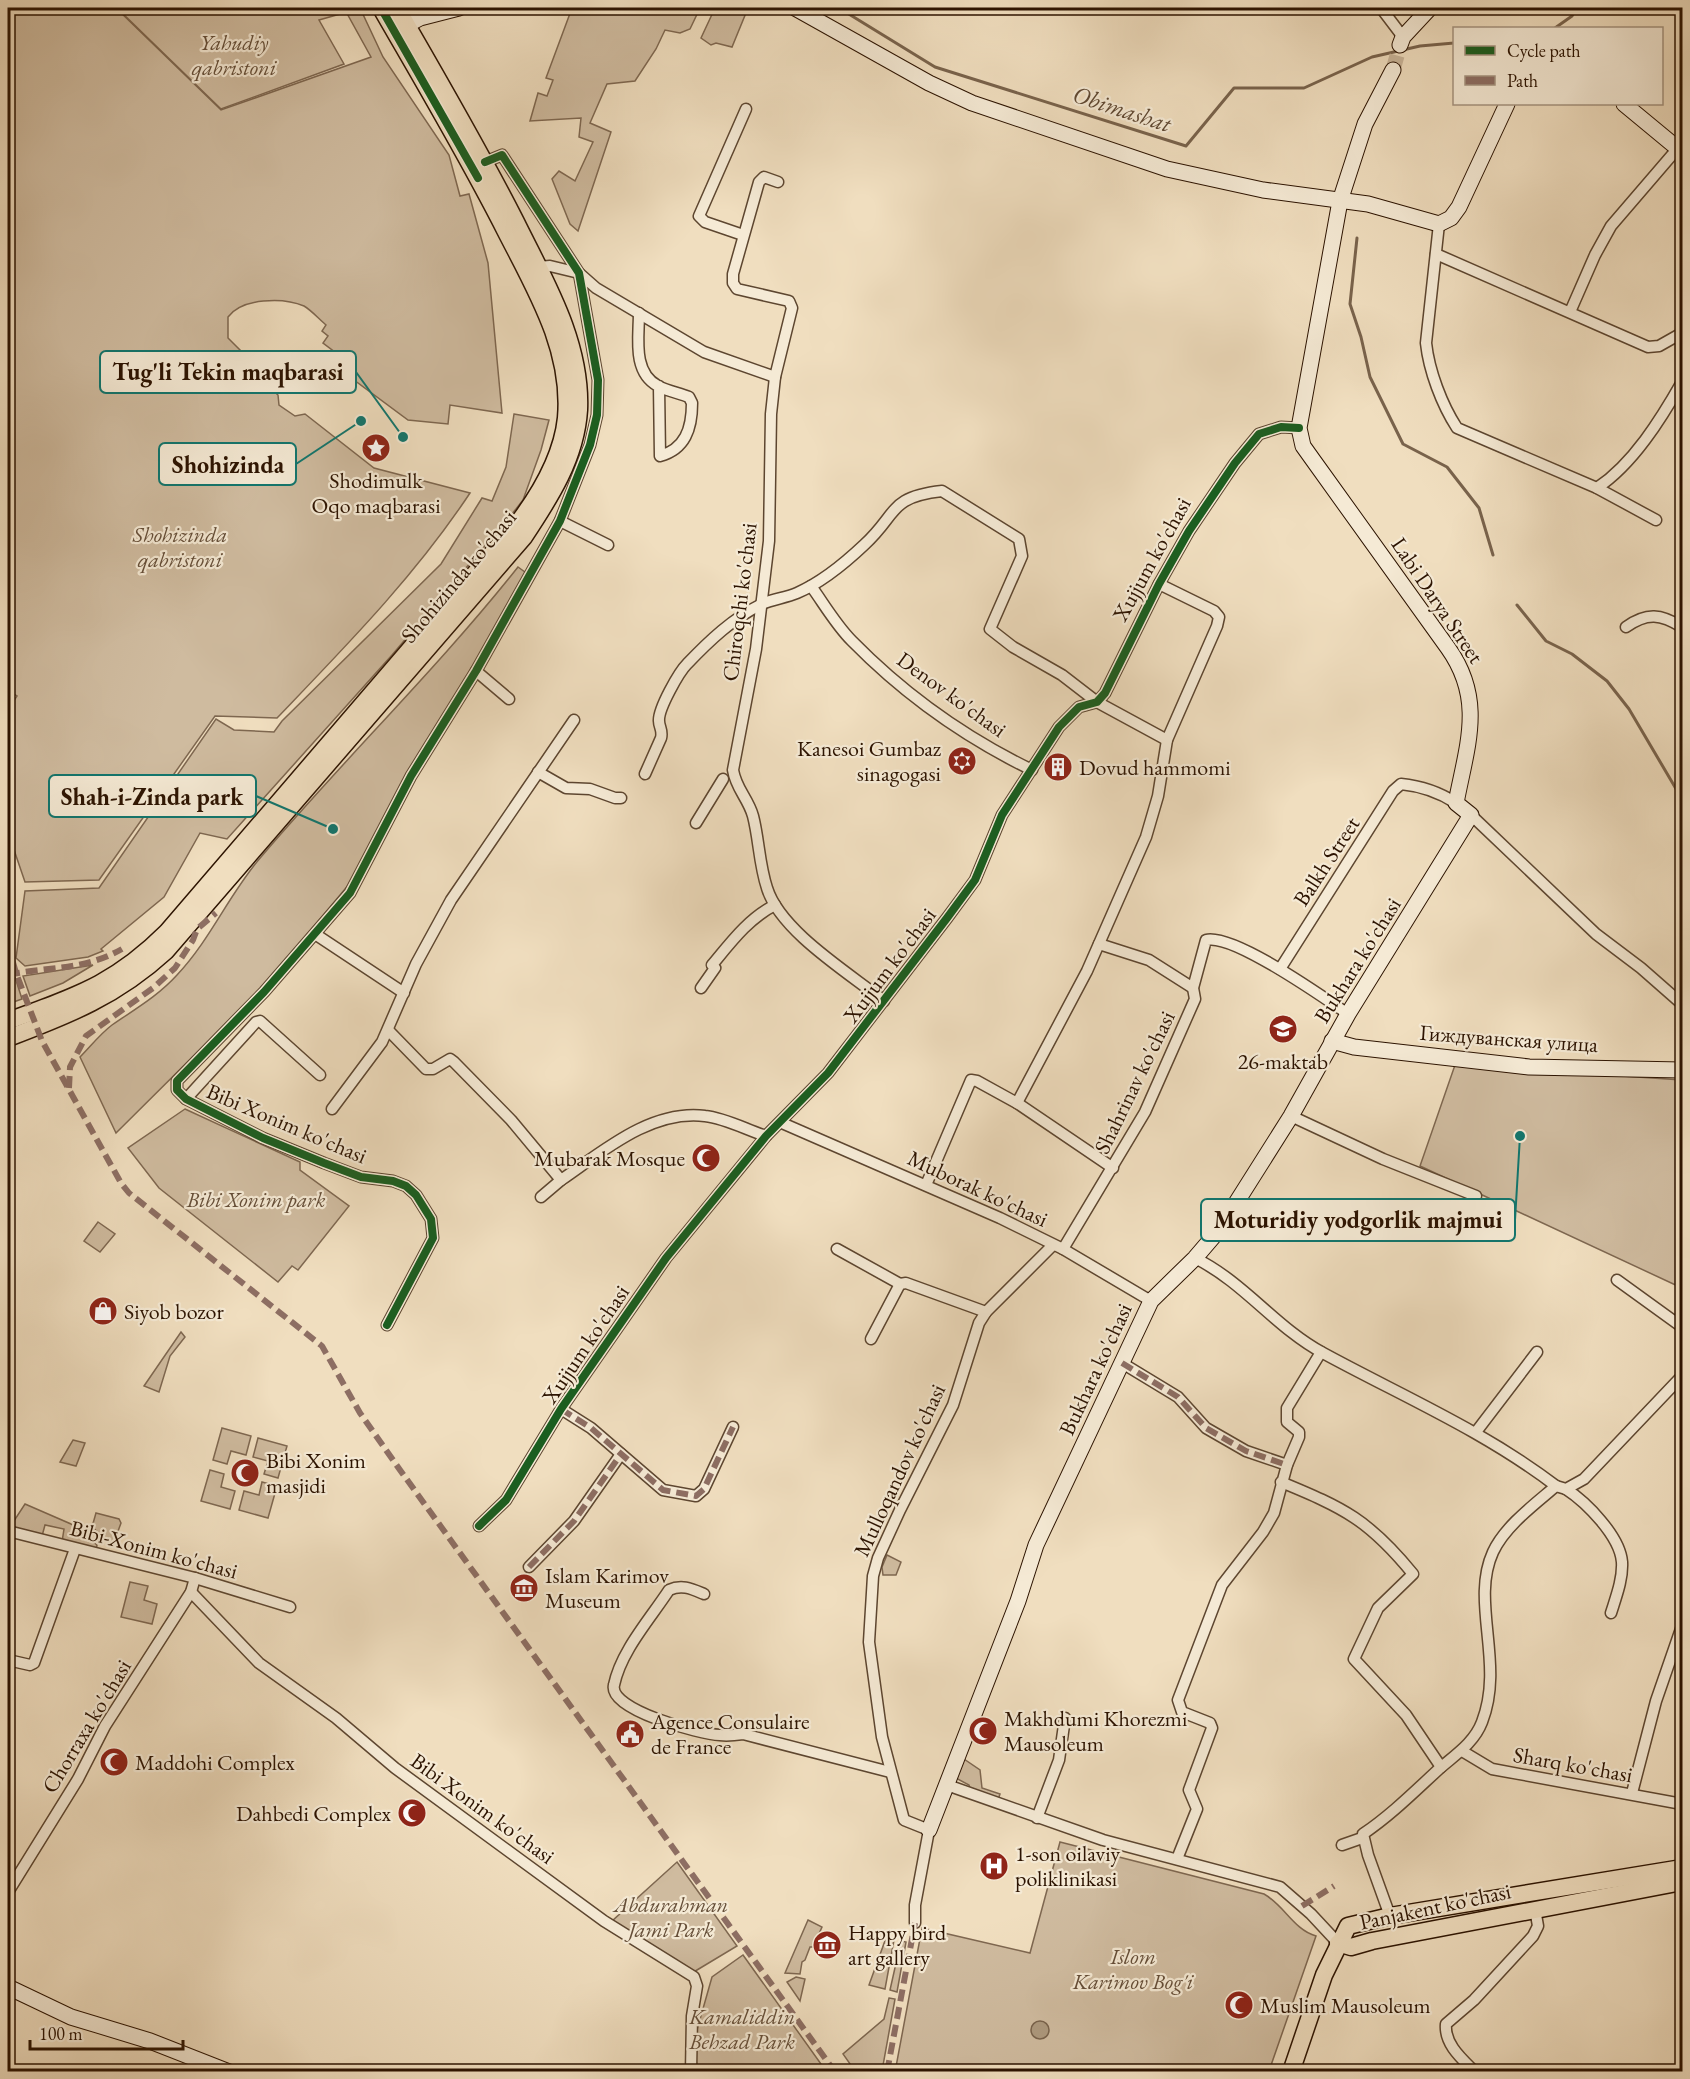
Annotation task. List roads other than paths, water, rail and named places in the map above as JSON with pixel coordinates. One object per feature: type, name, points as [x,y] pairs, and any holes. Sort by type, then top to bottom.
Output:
[{"type":"main road","name":"Shohizinda ko'chasi","points":[[8,1038],[65,1016],[105,997],[140,975],[166,951],[511,553],[544,508],[574,443],[579,390],[569,338],[538,267],[485,162],[401,28],[381,8]]},
{"type":"main road","name":"Shohizinda ko'chasi","points":[[8,1022],[87,992],[131,965],[167,932],[514,528],[540,491],[559,448],[566,419],[566,387],[561,356],[552,327],[401,28],[398,8]]},
{"type":"main road","name":"Panjakent ko'chasi","points":[[1682,1881],[1372,1941],[1359,1946],[1338,1943],[1348,1926],[1390,1916],[1682,1881]]},
{"type":"main road","points":[[1291,2072],[1324,1975],[1338,1943]]},
{"type":"street","points":[[401,28],[420,18],[459,8]]},
{"type":"street","points":[[795,8],[929,83],[972,103],[1167,170],[1263,190],[1368,204],[1439,224],[1451,218],[1459,207],[1507,105]]},
{"type":"street","points":[[1380,8],[1401,41],[1430,8]]},
{"type":"street","points":[[1299,428],[1340,201],[1365,124],[1394,70]]},
{"type":"street","points":[[1570,312],[1595,255],[1611,226],[1680,150],[1625,105]]},
{"type":"street","points":[[746,109],[699,216],[705,222],[743,235],[761,178],[778,182]]},
{"type":"street","points":[[485,162],[502,155],[579,273],[596,288],[704,352],[775,377]]},
{"type":"street","points":[[507,204],[526,192]]},
{"type":"street","points":[[1439,224],[1427,354],[1448,414],[1457,428],[1597,488],[1656,520]]},
{"type":"street","name":"Chiroqchi ko'chasi","points":[[743,235],[733,283],[737,289],[792,303],[775,377],[771,414],[769,541],[756,649],[733,770],[735,784],[746,799],[753,815],[767,889],[775,905],[796,930],[885,1001]]},
{"type":"street","points":[[1436,254],[1648,347],[1659,346],[1683,333]]},
{"type":"street","points":[[538,267],[550,266],[579,273]]},
{"type":"street","points":[[404,993],[315,934],[350,893],[411,776],[476,671],[560,521],[590,446],[597,415],[598,380],[579,273]]},
{"type":"street","points":[[639,313],[641,367],[647,378],[659,387],[689,397],[692,409],[683,444],[675,452],[660,456],[659,387]]},
{"type":"street","points":[[1597,488],[1616,476],[1682,385]]},
{"type":"street","name":"Xujjum ko'chasi","points":[[479,1526],[506,1500],[561,1409],[666,1258],[766,1136],[782,1123],[828,1072],[885,1001],[975,880],[1002,815],[1059,728],[1079,707],[1097,702],[1116,674],[1159,584],[1189,531],[1235,463],[1259,434],[1281,427],[1299,428]]},
{"type":"street","name":"Labi Darya Street","points":[[1299,428],[1303,446],[1454,656],[1464,674],[1472,702],[1472,722],[1456,803]]},
{"type":"street","points":[[645,774],[661,738],[662,732],[658,722],[666,699],[685,665],[722,629],[761,605],[811,586],[864,545],[893,508],[905,499],[942,491],[1019,539],[1022,556],[990,629],[1013,647],[1062,675],[1097,702],[1167,740]]},
{"type":"street","points":[[560,521],[608,545]]},
{"type":"street","points":[[1017,1103],[1072,1002],[1146,837],[1158,796],[1167,740],[1217,626],[1219,617],[1214,611],[1159,584]]},
{"type":"street","name":"Denov ko'chasi","points":[[811,586],[851,640],[894,680],[964,731],[1032,770]]},
{"type":"street","points":[[1626,627],[1635,620],[1656,615],[1667,617],[1683,627]]},
{"type":"street","points":[[476,671],[509,699]]},
{"type":"street","name":"Bibi Xonim ko'chasi","points":[[332,1109],[365,1068],[388,1030],[416,964],[452,900],[574,720]]},
{"type":"street","points":[[538,772],[566,788],[591,789],[621,798]]},
{"type":"street","points":[[696,823],[723,779]]},
{"type":"street","name":"Balkh Street","points":[[1280,969],[1394,791],[1401,784],[1439,793],[1456,803]]},
{"type":"street","points":[[1456,803],[1596,934],[1683,1004]]},
{"type":"street","name":"Bukhara ko'chasi","points":[[929,1830],[1018,1601],[1036,1545],[1151,1301],[1195,1258],[1219,1230],[1291,1116],[1348,1014],[1471,815]]},
{"type":"street","points":[[701,988],[715,968],[712,965],[738,935],[758,914],[775,905]]},
{"type":"street","name":"Bibi Xonim ko'chasi","points":[[315,934],[177,1081],[177,1090],[186,1099],[314,1159],[361,1177],[393,1181],[416,1195],[424,1204],[430,1219],[433,1238],[387,1325]]},
{"type":"street","name":"Shahrinav ko'chasi","points":[[1058,1247],[1113,1168],[1164,1074],[1195,999],[1194,988],[1206,940],[1226,942],[1280,969],[1348,1014]]},
{"type":"street","points":[[1099,944],[1149,960],[1194,988]]},
{"type":"street","points":[[186,1099],[256,1022],[260,1021],[320,1075]]},
{"type":"street","points":[[388,1030],[426,1069],[433,1069],[450,1059],[454,1062],[511,1120],[561,1180]]},
{"type":"street","name":"Гиждуванская улица","points":[[1332,1041],[1354,1047],[1529,1067],[1683,1070]]},
{"type":"street","points":[[926,1185],[971,1080],[1017,1103],[1113,1168]]},
{"type":"street","points":[[540,1197],[602,1150],[639,1130],[675,1117],[705,1116],[766,1136]]},
{"type":"street","points":[[1291,1116],[1383,1159],[1476,1196]]},
{"type":"street","name":"Muborak ko'chasi","points":[[782,1123],[926,1185],[1058,1247],[1151,1301]]},
{"type":"street","name":"Mulloqandov ko'chasi","points":[[929,1830],[904,1820],[882,1737],[869,1642],[873,1576],[878,1558],[900,1510],[953,1405],[979,1323],[986,1312],[1058,1247]]},
{"type":"street","points":[[837,1249],[900,1284],[906,1283],[986,1312]]},
{"type":"street","points":[[1195,1258],[1221,1271],[1285,1326],[1321,1352],[1476,1432],[1580,1498],[1598,1516],[1622,1560],[1622,1574],[1611,1613]]},
{"type":"street","points":[[1617,1281],[1683,1327]]},
{"type":"street","points":[[871,1339],[900,1284]]},
{"type":"street","points":[[1177,1859],[1197,1809],[1190,1790],[1212,1728],[1210,1723],[1182,1712],[1178,1700],[1222,1585],[1263,1532],[1274,1513],[1281,1482],[1299,1437],[1299,1432],[1287,1422],[1287,1408],[1321,1352]]},
{"type":"street","points":[[1476,1432],[1537,1352]]},
{"type":"street","points":[[1122,1363],[1178,1397],[1206,1428],[1246,1451],[1287,1465]]},
{"type":"street","points":[[1342,1845],[1362,1838],[1363,1834],[1392,1814],[1441,1767],[1462,1751],[1481,1725],[1491,1686],[1492,1663],[1485,1582],[1494,1551],[1504,1536],[1561,1487],[1584,1479],[1682,1378]]},
{"type":"street","points":[[561,1409],[591,1428],[663,1490],[696,1496],[704,1490],[733,1426]]},
{"type":"street","points":[[529,1567],[574,1521],[621,1454]]},
{"type":"street","points":[[1281,1482],[1334,1503],[1357,1518],[1383,1539],[1413,1574],[1377,1608],[1353,1659],[1406,1715],[1441,1767]]},
{"type":"street","name":"Bibi-Xonim ko'chasi","points":[[8,1532],[195,1578],[290,1607]]},
{"type":"street","points":[[8,1660],[30,1665],[34,1663],[75,1549]]},
{"type":"street","name":"Chorraxa ko'chasi","points":[[8,1892],[78,1779],[105,1726],[191,1592],[195,1578]]},
{"type":"street","points":[[704,1594],[677,1586],[669,1590],[627,1653],[614,1686],[614,1694],[619,1700],[641,1714],[693,1729],[719,1735],[743,1734],[890,1772]]},
{"type":"street","name":"Bibi Xonim ko'chasi","points":[[191,1592],[259,1663],[336,1718],[395,1768],[604,1921],[694,1977],[698,1986],[692,2016],[691,2072]]},
{"type":"street","points":[[1632,1793],[1656,1701],[1683,1626]]},
{"type":"street","points":[[1037,1818],[1059,1760],[1065,1718]]},
{"type":"street","name":"Sharq ko'chasi","points":[[1462,1751],[1492,1769],[1683,1804]]},
{"type":"street","points":[[947,1785],[1103,1840],[1280,1887],[1338,1943]]},
{"type":"street","points":[[915,1923],[915,1905],[929,1830]]},
{"type":"street","points":[[1362,1838],[1390,1916]]},
{"type":"street","points":[[1475,2072],[1459,2057],[1449,2041],[1446,2025],[1474,2000],[1533,1936],[1538,1926],[1535,1909]]},
{"type":"street","points":[[8,1987],[71,2018],[150,2041],[229,2072]]},
{"type":"waterway","name":"Obimashat","points":[[839,8],[935,67],[1186,146],[1234,88],[1304,88],[1372,57],[1420,46],[1453,43]]},
{"type":"waterway","name":"Obimashat","points":[[1556,27],[1572,16],[1577,8]]},
{"type":"waterway","points":[[1357,238],[1350,304],[1361,337],[1370,377],[1403,444],[1447,467],[1479,508],[1493,555]]},
{"type":"waterway","points":[[1517,605],[1546,641],[1572,654],[1607,681],[1629,709],[1682,799]]},
{"type":"tunnel","points":[[1393,70],[1400,45]]},
{"type":"place","name":"Shohizinda","points":[[361,421]]},
{"type":"place","name":"Tug'li Tekin maqbarasi","points":[[403,437]]},
{"type":"place","name":"Shodimulk Oqo maqbarasi","points":[[376,448]]},
{"type":"place","name":"Kanesoi Gumbaz sinagogasi","points":[[962,761]]},
{"type":"place","name":"Dovud hammomi","points":[[1058,767]]},
{"type":"place","name":"Shah-i-Zinda park","points":[[333,829]]},
{"type":"place","name":"26-maktab","points":[[1283,1029]]},
{"type":"place","name":"Moturidiy yodgorlik majmui","points":[[1520,1136]]},
{"type":"place","name":"Mubarak Mosque","points":[[706,1158]]},
{"type":"place","name":"Siyob bozor","points":[[103,1311]]},
{"type":"place","name":"Bibi Xonim masjidi","points":[[245,1473]]},
{"type":"place","name":"Islam Karimov Museum","points":[[524,1588]]},
{"type":"place","name":"Makhdumi Khorezmi Mausoleum","points":[[983,1731]]},
{"type":"place","name":"Agence Consulaire de France","points":[[630,1734]]},
{"type":"place","name":"Maddohi Complex","points":[[114,1762]]},
{"type":"place","name":"Dahbedi Complex","points":[[412,1813]]},
{"type":"place","name":"1-son oilaviy poliklinikasi","points":[[994,1866]]},
{"type":"place","name":"Happy bird art gallery","points":[[827,1945]]},
{"type":"place","name":"Muslim Mausoleum","points":[[1239,2005]]},
{"type":"park label","name":"Yahudiy qabristoni","points":[[234,54]]},
{"type":"park label","name":"Shohizinda qabristoni","points":[[180,546]]},
{"type":"park label","name":"Bibi Xonim park","points":[[256,1199]]},
{"type":"park label","name":"Abdurahman Jami Park","points":[[671,1916]]},
{"type":"park label","name":"Islom Karimov Bog'i","points":[[1133,1968]]},
{"type":"park label","name":"Kamaliddin Behzad Park","points":[[742,2028]]}]
